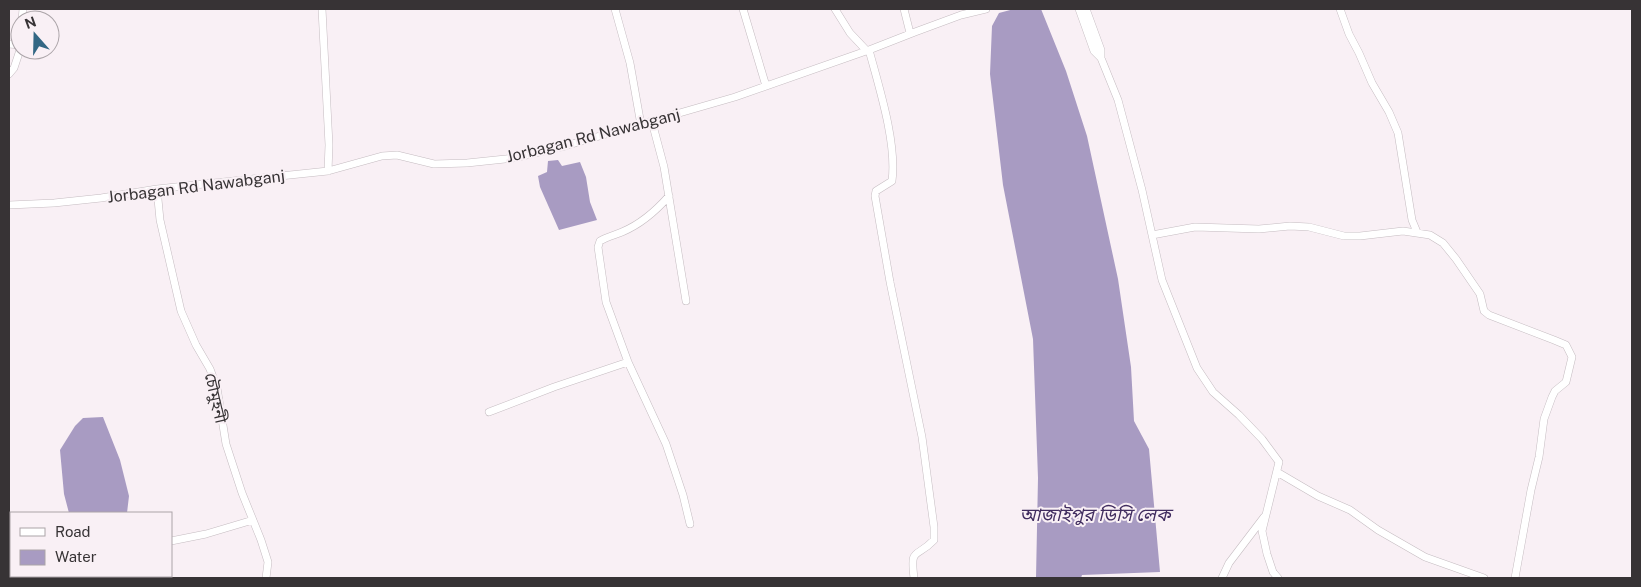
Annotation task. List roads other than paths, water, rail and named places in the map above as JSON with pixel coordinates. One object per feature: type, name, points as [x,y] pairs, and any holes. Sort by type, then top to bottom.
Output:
[{"type":"street","points":[[322,9],[329,145],[328,171]]},
{"type":"street","points":[[615,9],[630,64],[641,125]]},
{"type":"street","points":[[743,9],[766,86]]},
{"type":"street","points":[[836,9],[850,33],[868,50],[880,93],[891,145],[892,181],[876,190],[875,196],[890,282],[922,437],[934,527],[934,540],[930,545],[914,554],[912,561],[914,578]]},
{"type":"street","points":[[904,9],[910,33]]},
{"type":"street","name":"Jorbagan Rd Nawabganj","points":[[9,205],[101,198],[157,189],[328,171],[382,156],[397,155],[434,164],[514,158],[652,122],[766,86],[961,15],[986,9]]},
{"type":"street","points":[[1078,9],[1094,51],[1101,58]]},
{"type":"street","points":[[1086,9],[1101,50],[1101,58],[1118,100],[1142,190],[1162,280],[1198,368],[1213,392],[1262,439],[1279,462],[1262,531],[1273,572],[1278,578]]},
{"type":"street","points":[[1340,9],[1348,34],[1398,133],[1412,220],[1417,232]]},
{"type":"street","points":[[9,74],[14,68],[17,60]]},
{"type":"street","points":[[652,122],[664,167],[686,301]]},
{"type":"street","name":"চৌমুহনী","points":[[157,189],[160,220],[181,311],[196,346],[210,369],[217,388],[226,444],[268,562],[266,578]]},
{"type":"street","points":[[669,196],[657,210],[643,221],[603,239],[598,247],[606,302],[628,362],[666,444],[684,495],[690,524]]},
{"type":"street","points":[[1152,235],[1195,228],[1290,226],[1309,227],[1344,236],[1403,231],[1430,235],[1443,243],[1456,259],[1480,294],[1484,311],[1489,315],[1566,345],[1572,357],[1566,382],[1555,391],[1544,419],[1539,457],[1515,578]]},
{"type":"street","points":[[488,412],[628,362]]},
{"type":"street","points":[[1277,472],[1318,496],[1350,510],[1378,530],[1425,557],[1484,578]]},
{"type":"street","points":[[1222,578],[1229,563],[1268,511]]},
{"type":"street","points":[[172,541],[206,534],[253,520]]},
{"type":"water","name":"আজাইপুর ডিসি লেক","points":[[1014,9],[1041,9],[1066,71],[1087,136],[1118,279],[1131,367],[1134,421],[1149,449],[1160,572],[1082,575],[1081,578],[1036,578],[1038,478],[1033,339],[1003,185],[990,74],[992,26],[999,13]]},
{"type":"water","points":[[558,160],[562,166],[580,162],[586,177],[590,202],[597,220],[559,230],[540,187],[538,176],[547,172],[548,161]]},
{"type":"water","points":[[103,417],[120,460],[129,496],[127,512],[69,512],[64,494],[60,450],[75,426],[83,418]]},
{"type":"water","points":[[135,577],[136,578],[74,578]]}]
